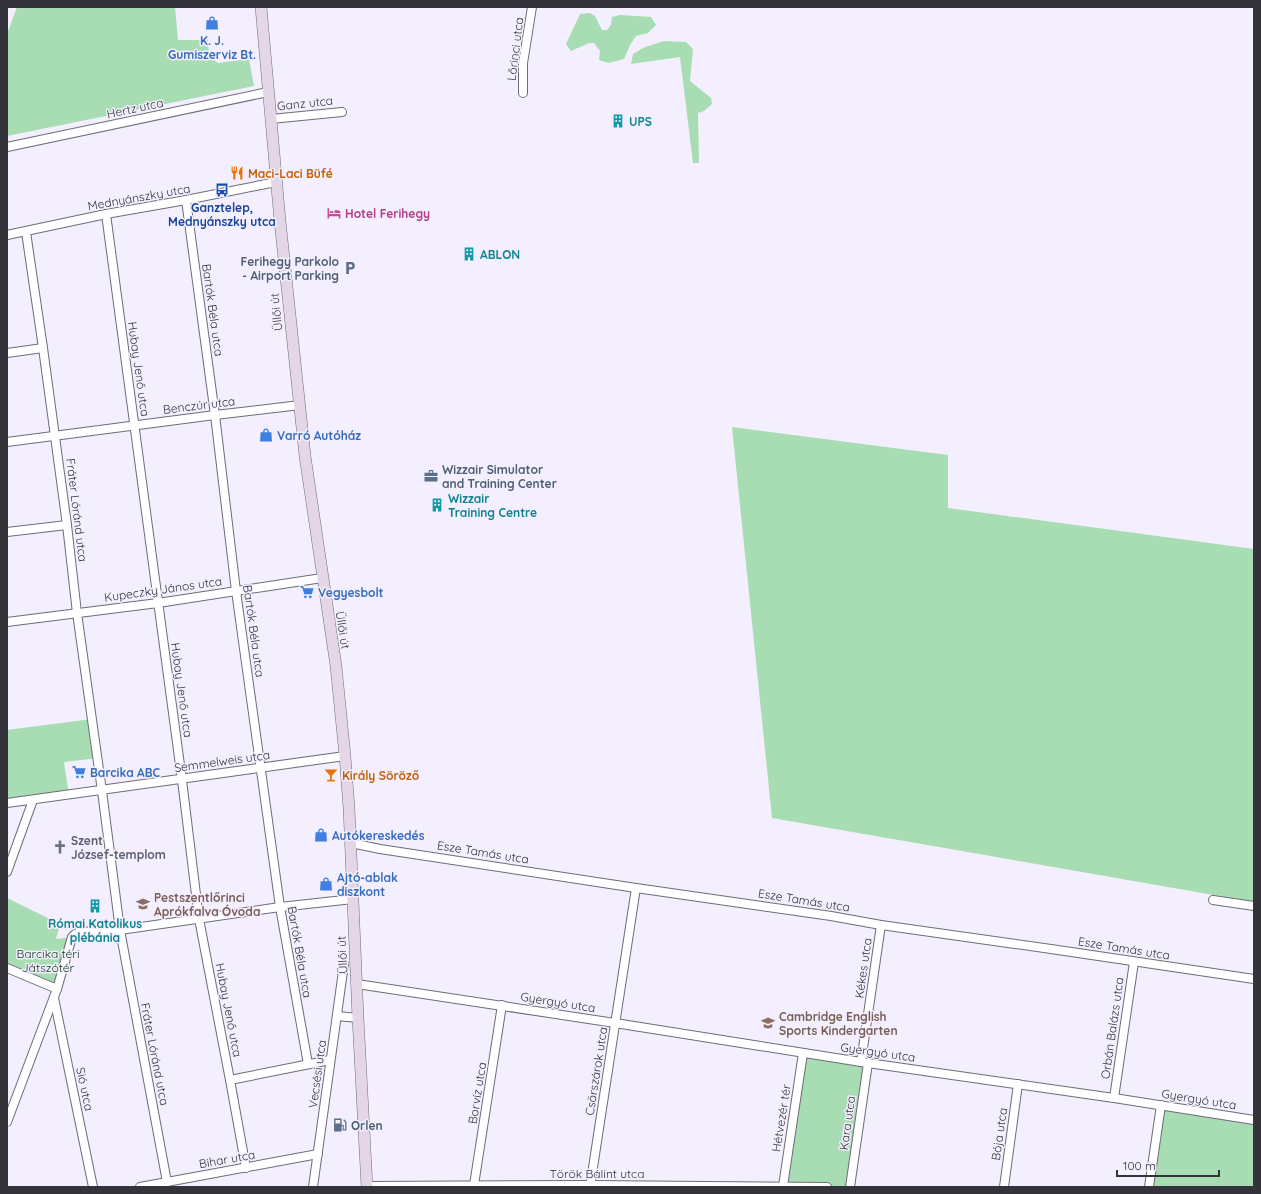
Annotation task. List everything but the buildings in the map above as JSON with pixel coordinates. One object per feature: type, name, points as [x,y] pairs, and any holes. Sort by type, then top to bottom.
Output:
[{"type":"main road","name":"Üllői út","points":[[261,7],[283,257],[305,456],[336,666],[345,756],[367,1186]]},
{"type":"street","name":"Lőrinci utca","points":[[523,93],[523,63],[532,7]]},
{"type":"street","name":"Hertz utca","points":[[7,147],[268,92]]},
{"type":"street","name":"Ganz utca","points":[[271,119],[342,112]]},
{"type":"street","name":"Mednyánszky utca","points":[[7,235],[106,214],[276,182]]},
{"type":"street","name":"Bartók Béla utca","points":[[186,200],[215,415],[236,591],[280,906],[308,1064]]},
{"type":"street","name":"Hubay Jenő utca","points":[[106,214],[182,780],[199,919],[246,1168]]},
{"type":"street","name":"Fráter Lóránd utca","points":[[26,232],[67,525],[77,613],[120,930],[167,1182]]},
{"type":"street","points":[[7,353],[43,348]]},
{"type":"street","name":"Benczúr utca","points":[[7,442],[300,405]]},
{"type":"street","points":[[7,532],[67,525]]},
{"type":"street","name":"Kupeczky János utca","points":[[7,622],[158,603],[322,578]]},
{"type":"street","name":"Semmelweis utca","points":[[33,800],[345,756]]},
{"type":"street","points":[[7,803],[33,800],[7,872]]},
{"type":"street","name":"Esze Tamás utca","points":[[350,843],[380,849],[831,916],[881,925],[1254,979]]},
{"type":"street","name":"Csörszárok utca","points":[[590,1186],[636,888]]},
{"type":"street","points":[[7,1122],[55,993],[71,939],[75,934],[83,932],[120,930],[280,906],[353,899]]},
{"type":"street","points":[[1213,900],[1254,906]]},
{"type":"street","name":"Kékes utca","points":[[865,1063],[881,925]]},
{"type":"street","name":"Orbán Balázs utca","points":[[1114,1098],[1134,962]]},
{"type":"street","name":"Vecsési utca","points":[[313,1187],[344,964]]},
{"type":"street","points":[[7,968],[55,993]]},
{"type":"street","name":"Gyergyó utca","points":[[356,984],[502,1005],[865,1063],[1114,1098],[1254,1120]]},
{"type":"street","name":"Sió utca","points":[[55,993],[93,1187]]},
{"type":"street","name":"Borvíz utca","points":[[474,1185],[502,1005]]},
{"type":"street","points":[[337,1016],[358,1018]]},
{"type":"street","name":"Hétvezér tér","points":[[783,1186],[803,1053]]},
{"type":"street","points":[[230,1080],[330,1060]]},
{"type":"street","name":"Kara utca","points":[[850,1187],[865,1063]]},
{"type":"street","name":"Bója utca","points":[[1004,1187],[1018,1084]]},
{"type":"street","points":[[1149,1187],[1161,1106]]},
{"type":"street","name":"Bihar utca","points":[[140,1187],[318,1154]]},
{"type":"street","name":"Török Bálint utca","points":[[367,1186],[474,1185],[827,1187]]},
{"type":"green space","points":[[17,7],[175,7],[178,40],[208,40],[210,53],[218,63],[249,59],[254,86],[7,136],[7,34]]},
{"type":"green space","points":[[590,13],[595,16],[602,30],[607,30],[611,25],[612,17],[620,15],[651,17],[656,25],[648,33],[636,36],[624,59],[609,63],[599,60],[600,51],[594,43],[589,43],[571,51],[566,44],[580,14]]},
{"type":"green space","points":[[664,41],[686,42],[693,49],[690,81],[711,98],[712,104],[704,111],[698,113],[699,163],[693,163],[680,57],[631,64],[633,54],[645,47]]},
{"type":"green space","points":[[732,427],[948,455],[948,508],[1254,549],[1254,902],[772,818]]},
{"type":"green space","points":[[92,719],[98,758],[64,762],[69,795],[7,804],[7,730]]},
{"type":"green space","name":"Barcika téri Játszótér","points":[[7,898],[60,924],[56,939],[72,937],[57,989],[7,967]]},
{"type":"green space","points":[[803,1053],[868,1063],[850,1187],[783,1186]]},
{"type":"green space","points":[[1161,1105],[1254,1120],[1254,1187],[1149,1187]]},
{"type":"place","name":"K. J. Gumiszerviz Bt.","points":[[212,23]]},
{"type":"place","name":"UPS","points":[[618,121]]},
{"type":"place","name":"Maci-Laci Büfé","points":[[237,173]]},
{"type":"place","name":"Ganztelep, Mednyánszky utca","points":[[222,190]]},
{"type":"place","name":"Hotel Ferihegy","points":[[334,213]]},
{"type":"place","name":"ABLON","points":[[469,254]]},
{"type":"place","name":"Ferihegy Parkolo - Airport Parking","points":[[350,268]]},
{"type":"place","name":"Varró Autóház","points":[[266,435]]},
{"type":"place","name":"Wizzair Simulator and Training Center","points":[[431,476]]},
{"type":"place","name":"Wizzair Training Centre","points":[[437,505]]},
{"type":"place","name":"Vegyesbolt","points":[[307,592]]},
{"type":"place","name":"Barcika ABC","points":[[79,772]]},
{"type":"place","name":"Király Söröző","points":[[331,775]]},
{"type":"place","name":"Autókereskedés","points":[[321,835]]},
{"type":"place","name":"Szent József-templom","points":[[60,847]]},
{"type":"place","name":"Ajtó-ablak diszkont","points":[[326,884]]},
{"type":"place","name":"Pestszentlőrinci Aprókfalva Óvoda","points":[[143,904]]},
{"type":"place","name":"Római Katolikus plébánia","points":[[95,906]]},
{"type":"place","name":"Cambridge English Sports Kindergarten","points":[[768,1023]]},
{"type":"place","name":"Orlen","points":[[340,1125]]}]
